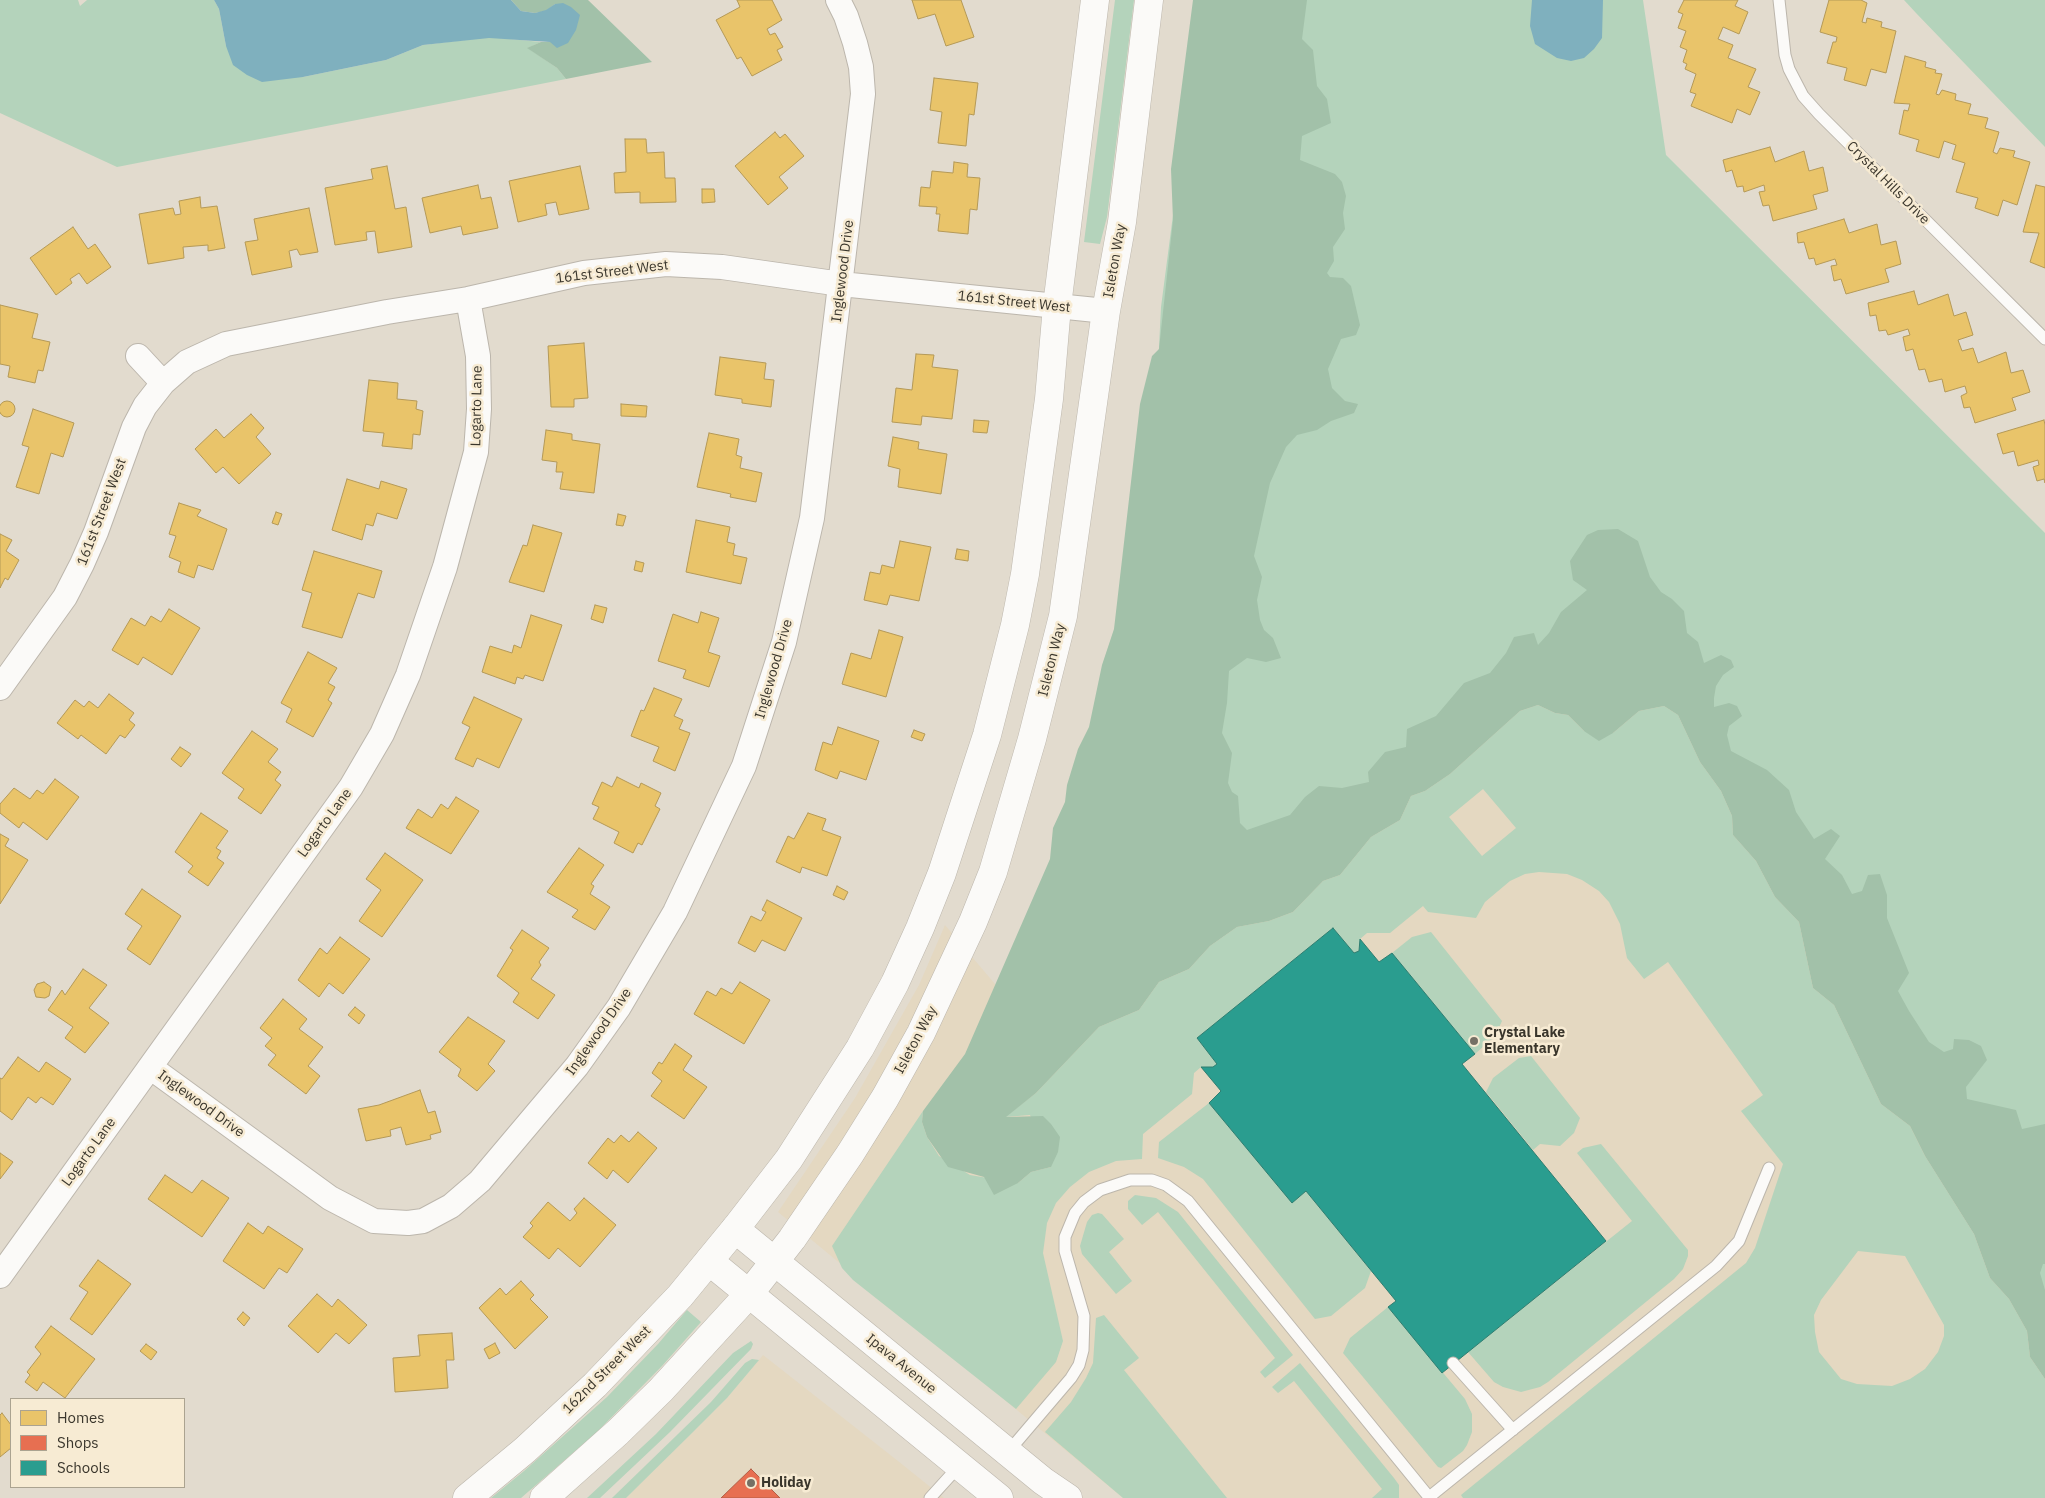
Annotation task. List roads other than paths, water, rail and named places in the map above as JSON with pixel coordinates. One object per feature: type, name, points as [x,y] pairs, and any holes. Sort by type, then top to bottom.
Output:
[{"type":"main road","points":[[735,1229],[789,1159],[860,1048],[895,983],[942,873],[987,735],[1015,625],[1034,518],[1049,399],[1057,306],[1095,0]]},
{"type":"main road","name":"Isleton Way","points":[[775,1261],[810,1214],[850,1154],[922,1034],[954,968],[993,872],[1032,739],[1063,616],[1106,311],[1122,222],[1149,0]]},
{"type":"main road","name":"162nd Street West","points":[[467,1498],[525,1450],[595,1385],[674,1302],[735,1229]]},
{"type":"main road","name":"Ipava Avenue","points":[[735,1229],[1008,1452],[1068,1498]]},
{"type":"main road","points":[[709,1261],[999,1498]]},
{"type":"main road","points":[[544,1498],[618,1432],[661,1390],[749,1294],[775,1261]]},
{"type":"street","name":"Inglewood Drive","points":[[150,1067],[330,1198],[374,1221],[409,1232],[423,1220],[451,1206],[474,1187],[577,1066],[619,1007],[675,912],[744,766],[784,642],[812,518],[864,94],[861,68],[855,43],[846,16],[838,0]]},
{"type":"street","name":"161st Street West","points":[[0,688],[65,597],[74,580],[96,532],[134,427],[145,406],[163,383],[187,362],[226,344],[388,312],[468,299],[584,273],[666,264],[741,269],[842,284],[1106,311]]},
{"type":"street","name":"Logarto Lane","points":[[0,1276],[352,787],[382,734],[408,675],[445,567],[476,452],[479,409],[478,356],[468,299]]},
{"type":"street","points":[[138,356],[163,383]]},
{"type":"lane","name":"Crystal Hills Drive","points":[[1779,0],[1785,55],[1792,76],[1803,96],[2045,339]]},
{"type":"lane","points":[[1008,1452],[1071,1378],[1079,1365],[1083,1350],[1084,1316],[1065,1251],[1065,1237],[1075,1213],[1084,1202],[1100,1190],[1130,1180],[1152,1180],[1166,1185],[1188,1201],[1429,1498],[1716,1266],[1739,1241],[1769,1168]]},
{"type":"lane","points":[[1453,1364],[1513,1430]]},
{"type":"lane","points":[[930,1498],[959,1466]]},
{"type":"water","points":[[214,0],[511,0],[521,11],[535,13],[546,10],[555,4],[563,3],[580,15],[576,30],[568,43],[557,48],[550,42],[489,38],[423,45],[386,60],[303,77],[262,82],[247,75],[233,65],[226,46],[219,9]]},
{"type":"water","points":[[1532,0],[1603,0],[1602,38],[1584,58],[1571,61],[1557,58],[1535,44],[1530,26]]},
{"type":"place","name":"Crystal Lake Elementary","points":[[1474,1041]]},
{"type":"place","name":"Holiday","points":[[751,1483]]}]
